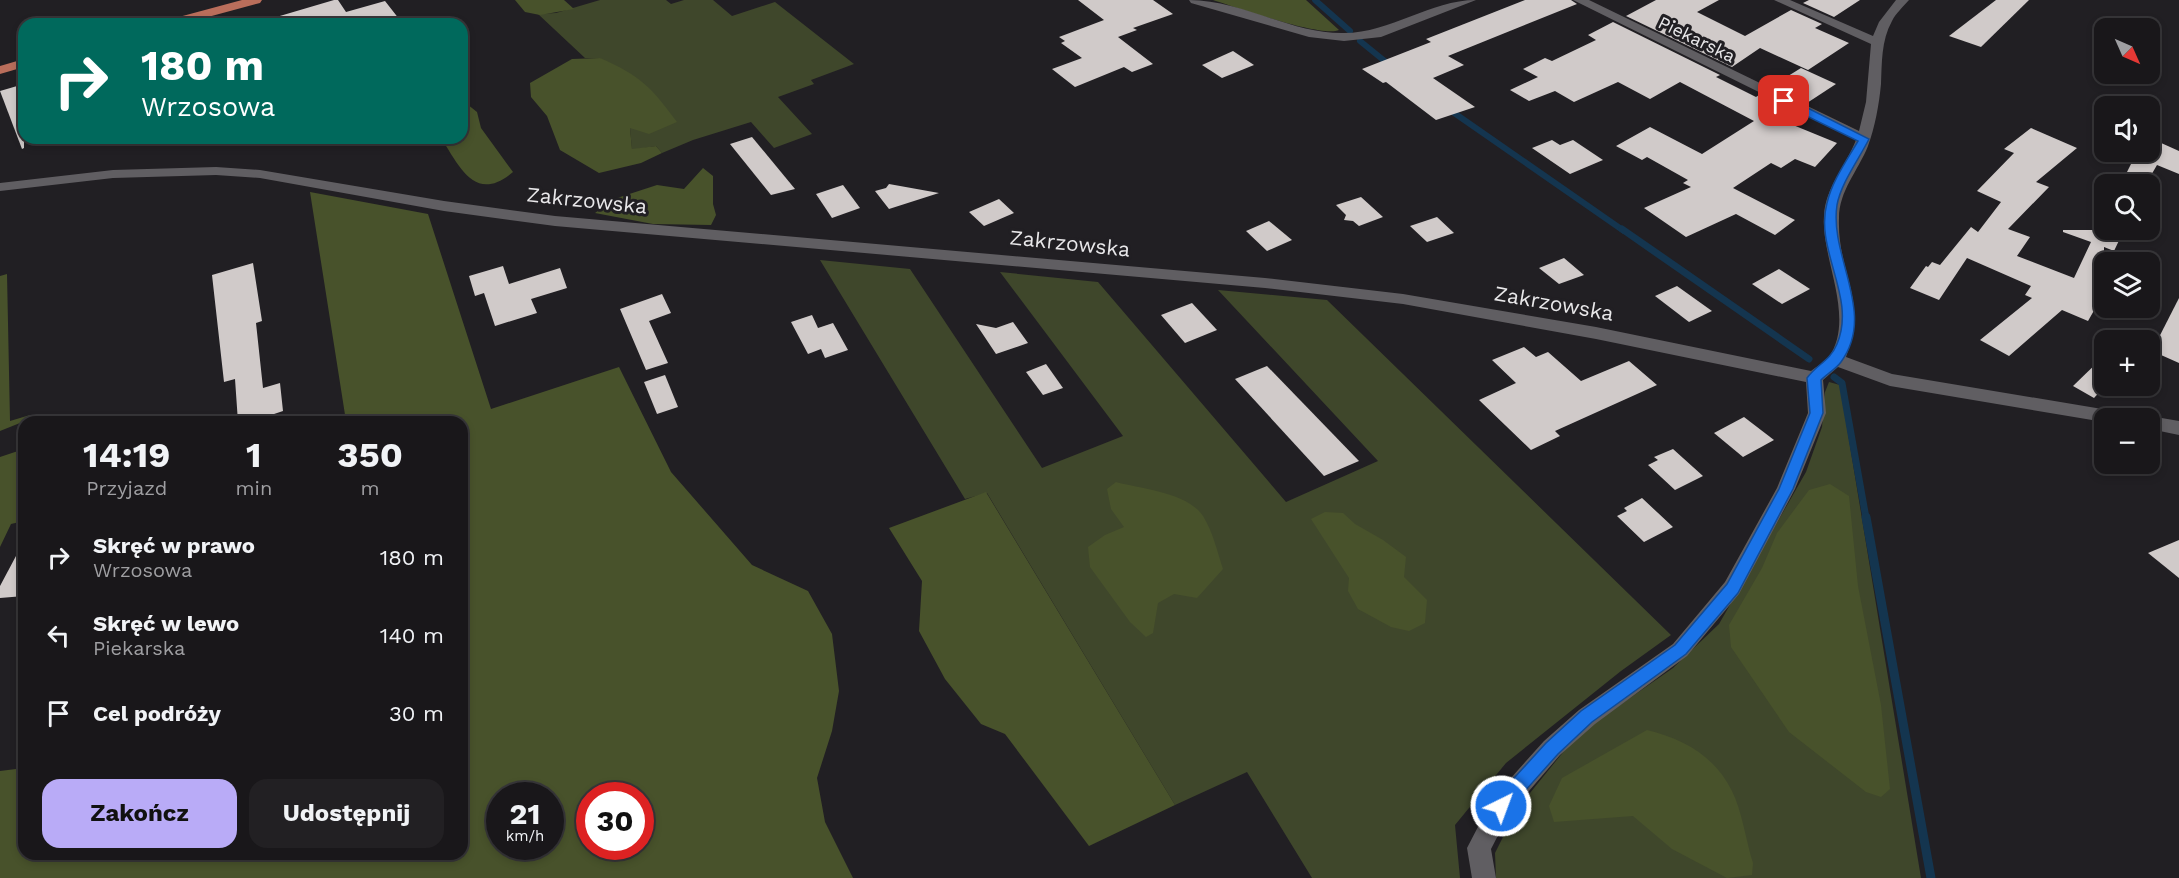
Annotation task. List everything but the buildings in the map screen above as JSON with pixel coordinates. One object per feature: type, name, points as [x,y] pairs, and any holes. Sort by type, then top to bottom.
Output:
[{"type":"main road","points":[[189,18],[249,1]]},
{"type":"main road","points":[[0,70],[18,65]]},
{"type":"street","points":[[1195,0],[1313,34],[1344,37],[1377,34],[1470,0]]},
{"type":"street","name":"Piekarska","points":[[1580,0],[1864,139]]},
{"type":"street","points":[[1780,0],[1877,42]]},
{"type":"street","points":[[1484,878],[1479,849],[1501,806],[1552,748],[1587,717],[1680,650],[1732,588],[1786,489],[1817,413],[1814,378],[1836,360],[1845,341],[1848,306],[1832,238],[1832,203],[1864,139],[1873,98],[1877,42],[1892,11],[1904,0]]},
{"type":"street","name":"Zakrzowska","points":[[0,187],[162,171],[260,174],[444,206],[555,221],[1265,283],[1403,299],[1596,333],[1814,378]]},
{"type":"street","points":[[1836,360],[1890,380],[2094,414]]},
{"type":"street","points":[[2160,425],[2179,428]]},
{"type":"green space","points":[[515,0],[564,0],[574,9],[540,15],[525,12]]},
{"type":"green space","points":[[600,0],[666,0],[671,4],[684,0],[713,0],[732,16],[775,2],[854,64],[811,80],[814,84],[778,97],[812,134],[774,148],[751,122],[693,140],[662,153],[656,146],[632,150],[630,128],[600,58],[585,58],[538,14],[556,13]]},
{"type":"green space","points":[[1213,0],[1306,0],[1339,30],[1315,30],[1297,26]]},
{"type":"green space","points":[[600,58],[636,77],[652,91],[677,122],[649,134],[630,128],[632,149],[656,146],[662,153],[641,163],[599,173],[560,150],[547,116],[531,97],[530,83],[572,59]]},
{"type":"green space","points":[[468,105],[477,112],[481,128],[513,172],[500,181],[488,184],[479,183],[470,178],[445,144],[468,144]]},
{"type":"green space","points":[[703,168],[713,176],[713,204],[716,215],[711,225],[653,224],[595,213],[614,199],[657,185],[684,189]]},
{"type":"green space","points":[[310,192],[428,214],[491,409],[619,367],[671,472],[752,565],[808,591],[832,634],[839,691],[832,731],[817,778],[825,822],[853,878],[0,878],[0,771],[18,769],[18,860],[468,860],[468,416],[345,416]]},
{"type":"green space","points":[[820,260],[910,269],[1042,468],[1123,436],[1000,272],[1098,282],[1286,502],[1378,461],[1218,290],[1327,300],[1671,635],[1621,671],[1506,763],[1455,825],[1460,878],[1312,878],[1247,772],[1175,805],[987,493],[965,499]]},
{"type":"green space","points":[[7,274],[10,421],[18,419],[18,424],[0,431],[0,276]]},
{"type":"green space","points":[[1829,382],[1840,385],[1921,878],[1496,878],[1495,853],[1508,827],[1530,793],[1564,751],[1594,723],[1673,668],[1719,624],[1806,472],[1822,427],[1825,392]]},
{"type":"green space","points":[[18,451],[18,522],[11,524],[0,547],[0,457]]},
{"type":"green space","points":[[1116,482],[1175,497],[1196,508],[1210,528],[1223,569],[1197,598],[1174,594],[1158,603],[1153,633],[1146,637],[1130,622],[1090,567],[1088,547],[1105,535],[1124,527],[1111,509],[1107,489]]},
{"type":"green space","points":[[1830,484],[1849,496],[1858,586],[1881,705],[1890,789],[1881,797],[1866,792],[1789,732],[1731,647],[1729,625],[1762,568],[1777,533],[1809,490]]},
{"type":"green space","points":[[986,492],[1175,805],[1089,846],[1005,734],[981,724],[945,679],[919,631],[922,581],[889,528]]},
{"type":"green space","points":[[1325,512],[1343,513],[1355,524],[1406,557],[1404,577],[1427,600],[1425,623],[1409,631],[1391,627],[1358,609],[1348,591],[1349,578],[1311,519]]},
{"type":"green space","points":[[1647,730],[1673,738],[1696,750],[1707,758],[1725,778],[1741,817],[1753,863],[1752,875],[1727,878],[1672,849],[1633,816],[1554,822],[1549,806],[1562,778]]},
{"type":"waterway","points":[[1315,0],[1350,31]]},
{"type":"waterway","points":[[1360,41],[1392,67]]},
{"type":"waterway","points":[[1447,108],[1624,231]]},
{"type":"waterway","points":[[1622,229],[1809,359]]},
{"type":"waterway","points":[[1834,377],[1842,383],[1866,518]]},
{"type":"waterway","points":[[1866,517],[1931,878]]},
{"type":"route","points":[[1501,806],[1552,748],[1587,717],[1680,650],[1732,588],[1786,489],[1802,451],[1817,413],[1814,378],[1836,360],[1845,341],[1848,326],[1848,306],[1832,238],[1832,203],[1864,139],[1784,101]]}]
